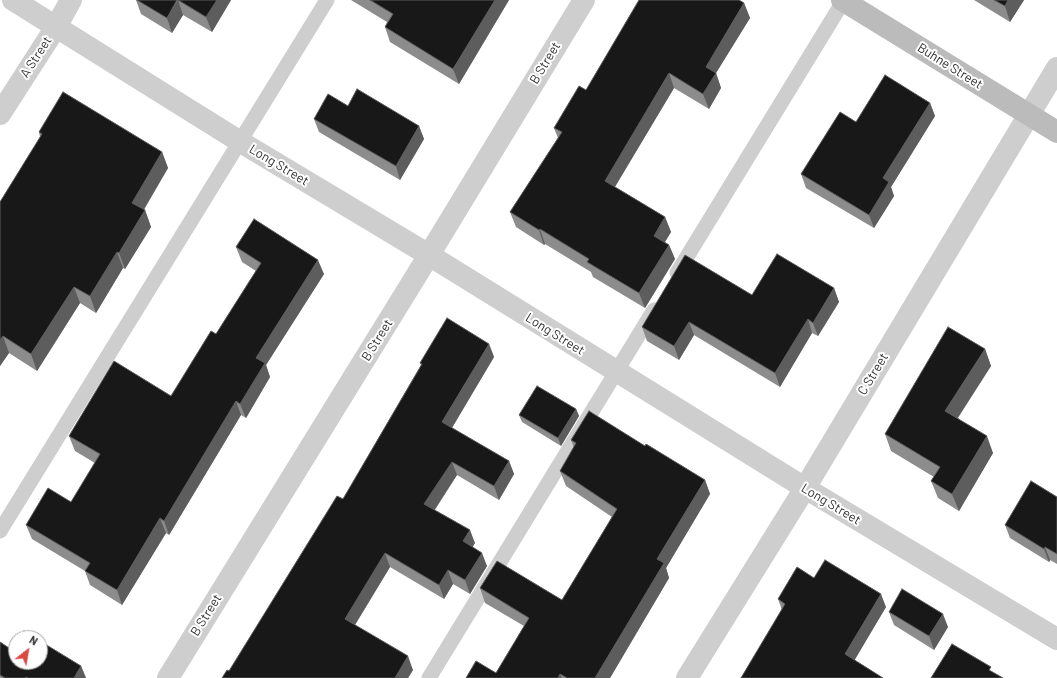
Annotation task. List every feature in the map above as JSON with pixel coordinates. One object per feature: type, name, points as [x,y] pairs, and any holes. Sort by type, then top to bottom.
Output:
[{"type":"street","name":"Long Street","points":[[13,0],[239,142],[428,255],[804,488],[1057,639]]},
{"type":"street","name":"A Street","points":[[0,114],[56,27],[71,0]]},
{"type":"street","name":"B Street","points":[[168,678],[584,0]]},
{"type":"street","name":"Buhne Street","points":[[843,0],[1057,132]]},
{"type":"street","name":"C Street","points":[[687,678],[804,488],[1057,68]]},
{"type":"lane","points":[[0,531],[327,0]]},
{"type":"lane","points":[[670,284],[843,0]]},
{"type":"lane","points":[[429,678],[661,298]]},
{"type":"building","points":[[137,0],[177,0],[167,18]]},
{"type":"building","points":[[178,0],[217,0],[206,17]]},
{"type":"building","points":[[370,0],[495,0],[453,69],[385,27],[393,14]]},
{"type":"building","points":[[639,0],[739,0],[744,3],[706,67],[716,73],[703,94],[669,73],[605,181],[665,217],[654,236],[669,245],[639,293],[587,262],[589,259],[510,212],[562,132],[554,128],[579,86],[586,90]]},
{"type":"building","points":[[994,0],[1008,0],[1005,6]]},
{"type":"building","points":[[885,75],[930,103],[883,178],[889,182],[869,215],[801,174],[840,112],[856,122]]},
{"type":"building","points":[[357,89],[419,126],[396,166],[314,119],[328,94],[348,106]]},
{"type":"building","points":[[63,92],[162,152],[132,203],[145,210],[119,253],[117,252],[90,296],[74,287],[31,354],[3,336],[0,340],[0,202],[42,134],[39,132]]},
{"type":"building","points":[[254,219],[318,260],[256,358],[265,363],[240,404],[236,401],[164,521],[160,518],[117,590],[85,571],[90,563],[26,525],[48,488],[71,502],[100,454],[69,436],[114,361],[171,396],[211,331],[216,334],[261,263],[236,247]]},
{"type":"building","points":[[777,254],[834,288],[813,323],[808,319],[775,373],[689,322],[674,346],[642,327],[685,255],[752,295]]},
{"type":"building","points":[[447,318],[489,344],[442,422],[509,461],[494,486],[452,462],[424,504],[470,530],[463,541],[482,553],[465,580],[448,570],[439,585],[385,553],[345,619],[408,656],[395,678],[222,678],[227,670],[229,671],[337,496],[343,499],[422,364],[420,363]]},
{"type":"building","points":[[948,327],[985,349],[945,411],[987,436],[952,494],[931,481],[940,467],[885,434]]},
{"type":"building","points":[[537,386],[576,409],[558,438],[519,415]]},
{"type":"building","points":[[589,411],[645,446],[646,444],[705,480],[657,559],[664,563],[595,678],[567,678],[560,674],[558,678],[466,678],[476,661],[496,673],[529,618],[480,588],[497,561],[562,600],[617,509],[560,471],[576,443],[571,440]]},
{"type":"building","points":[[1031,481],[1057,497],[1057,554],[1045,547],[1044,549],[1005,525]]},
{"type":"building","points":[[825,560],[881,594],[845,654],[883,678],[741,678],[785,604],[778,599],[797,567],[814,578]]},
{"type":"building","points":[[902,589],[943,614],[929,636],[889,612]]},
{"type":"building","points":[[0,642],[8,647],[8,670],[48,670],[48,646],[81,666],[74,678],[5,678],[0,675]]},
{"type":"building","points":[[952,644],[991,667],[989,670],[1003,678],[931,678]]}]
